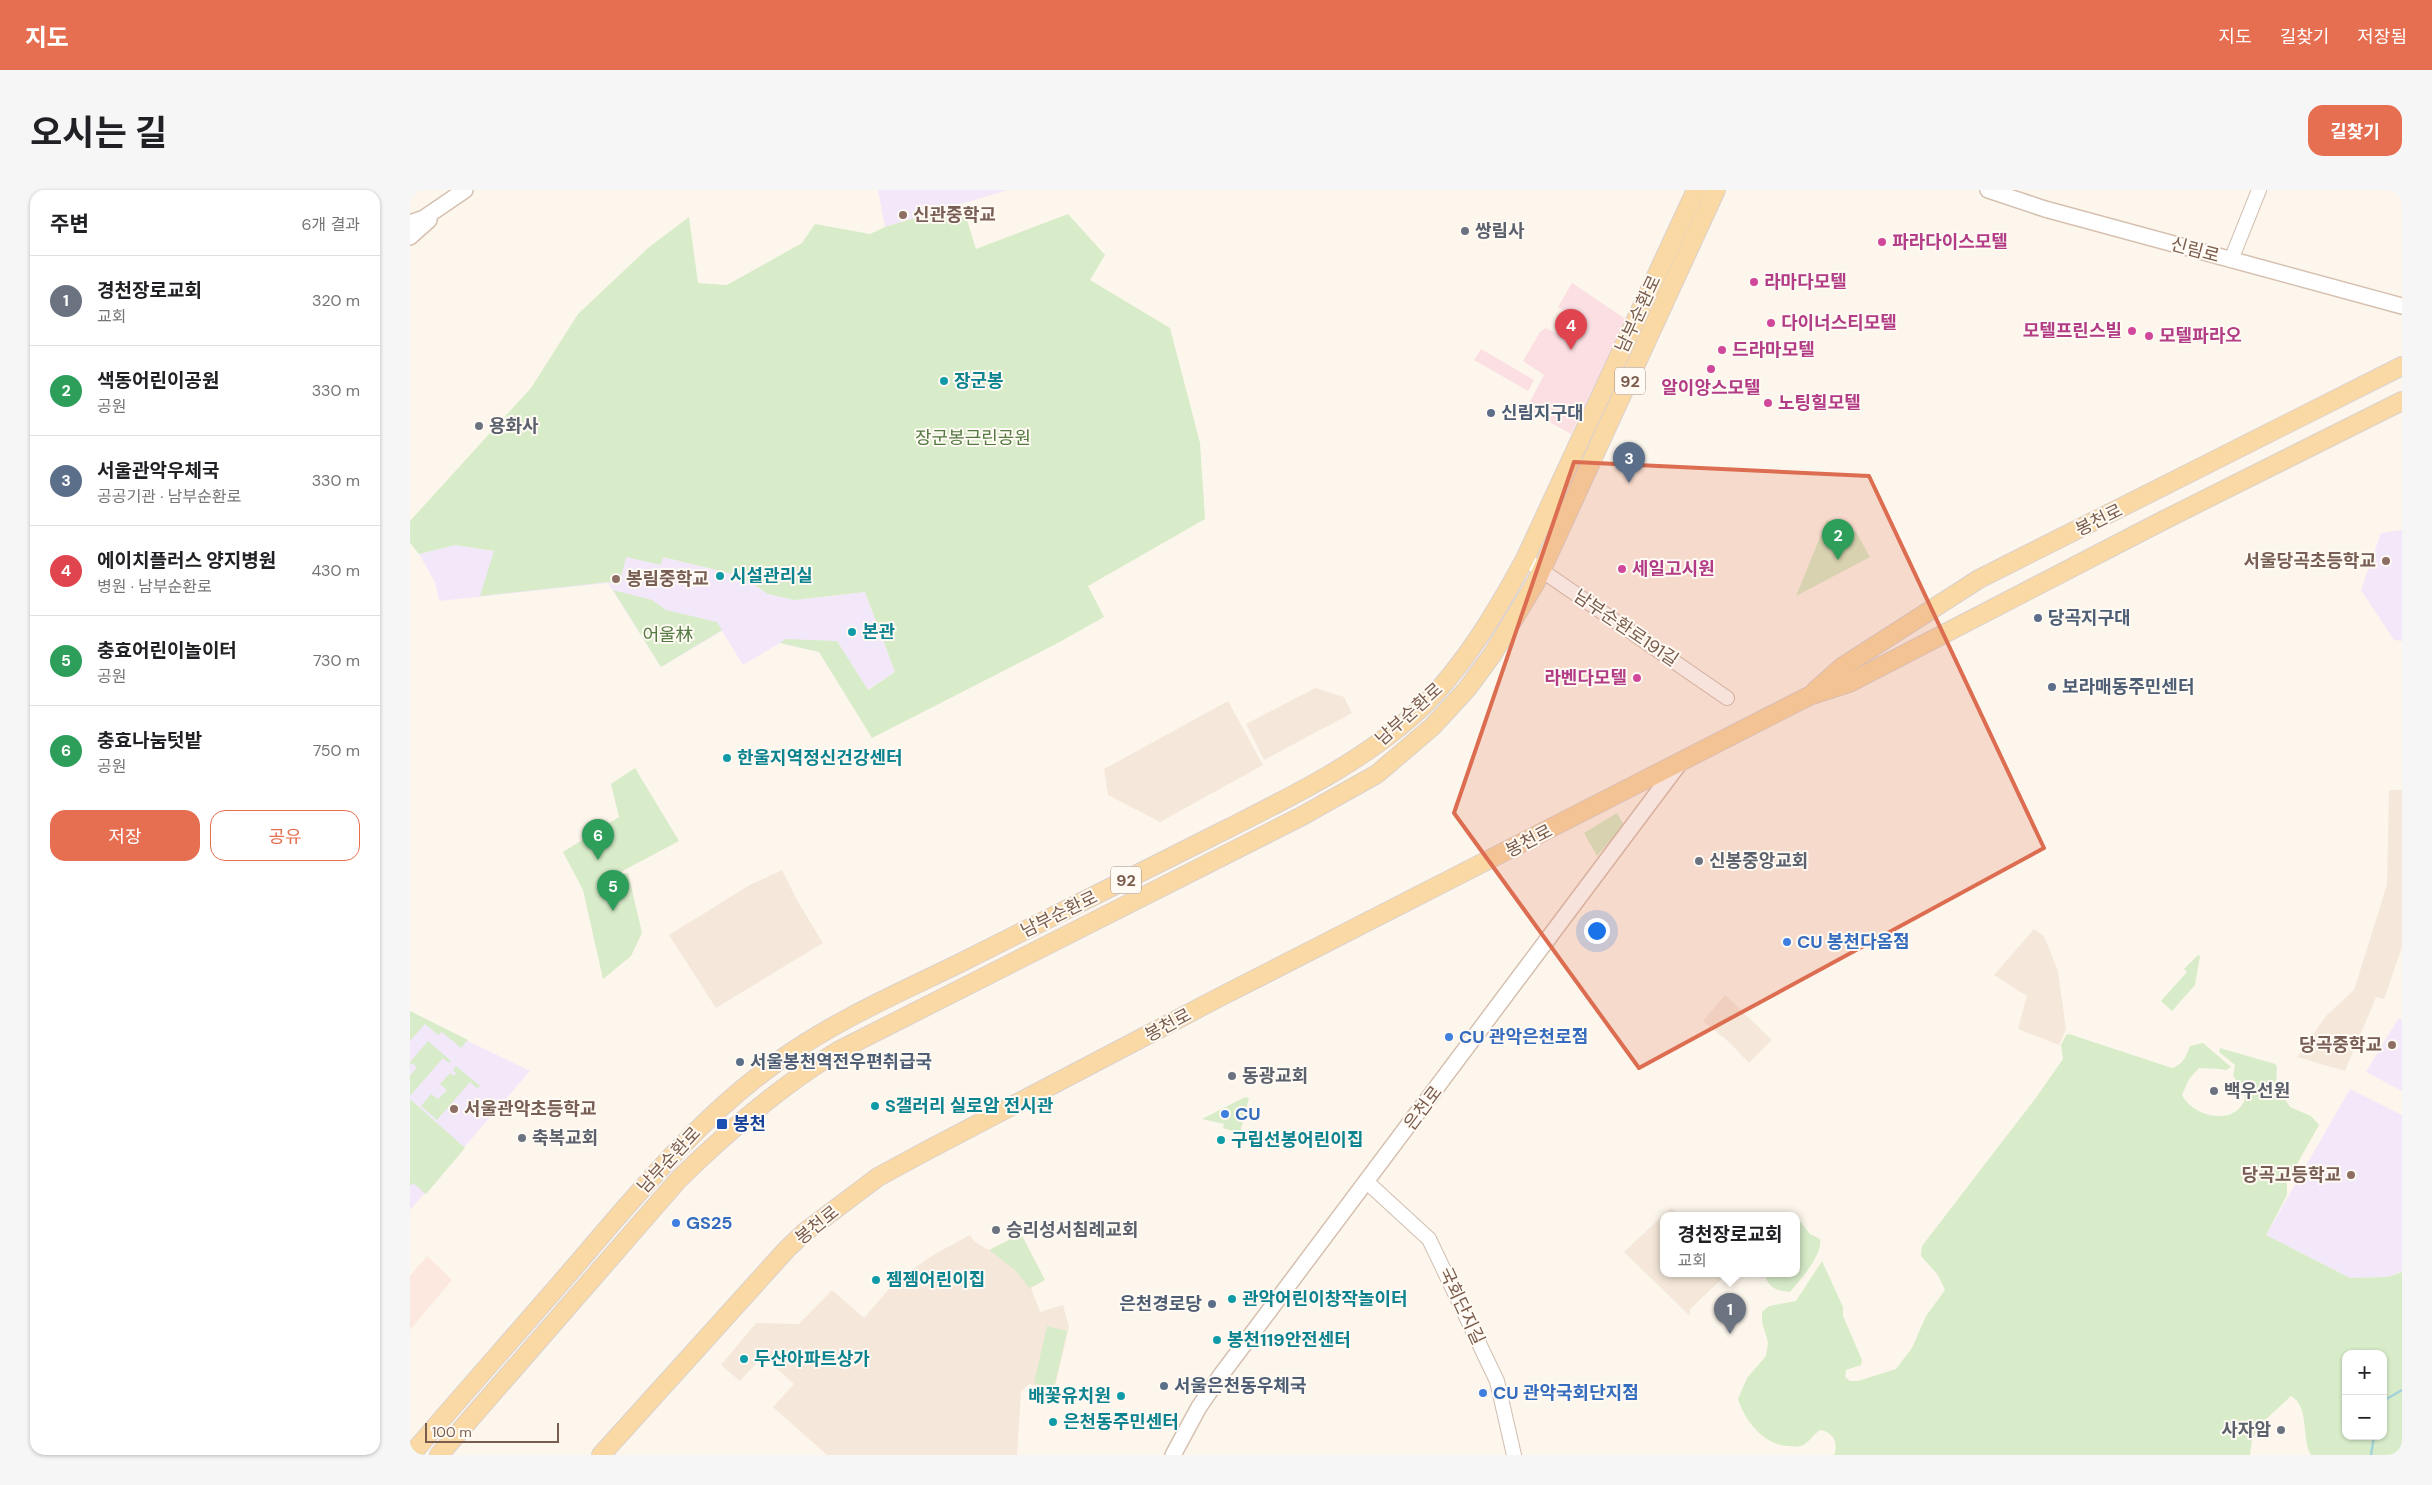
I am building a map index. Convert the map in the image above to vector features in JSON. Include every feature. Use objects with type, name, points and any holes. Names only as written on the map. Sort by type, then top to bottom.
[{"type":"main road","name":"남부순환로","points":[[411,1455],[662,1166],[708,1119],[769,1068],[802,1044],[845,1020],[1274,805],[1373,748],[1416,712],[1444,683],[1473,646],[1505,595],[1524,559],[1696,190]]},
{"type":"main road","name":"남부순환로","points":[[438,1455],[678,1179],[721,1138],[804,1071],[838,1051],[1286,825],[1377,774],[1432,727],[1466,689],[1492,655],[1542,570],[1716,190]]},
{"type":"main road","name":"신림로","points":[[1988,190],[2045,209],[2402,306]]},
{"type":"main road","points":[[410,224],[424,218],[461,193]]},
{"type":"main road","points":[[410,237],[461,193]]},
{"type":"main road","name":"봉천로","points":[[1809,696],[1842,667],[1979,579],[2293,423],[2402,366]]},
{"type":"main road","name":"봉천로","points":[[601,1455],[787,1249],[805,1232],[878,1177],[1218,998],[1809,696],[1849,683],[2222,490],[2402,400]]},
{"type":"main road","points":[[2293,423],[2282,445],[2286,449],[2293,451],[2304,450]]},
{"type":"main road","points":[[2206,466],[2221,466],[2227,469],[2227,476],[2222,490]]},
{"type":"main road","name":"은천로","points":[[1173,1455],[1199,1407],[1221,1375],[1368,1183],[1679,764]]},
{"type":"main road","points":[[1274,805],[1282,803],[1291,810],[1292,817],[1286,825]]},
{"type":"main road","points":[[1047,920],[1040,928],[1041,935],[1049,942],[1056,942]]},
{"type":"main road","points":[[563,1280],[570,1277],[576,1279],[580,1285],[577,1294]]},
{"type":"street","points":[[2231,260],[2259,190]]},
{"type":"street","name":"남부순환로191길","points":[[1524,559],[1727,698]]},
{"type":"street","name":"국회단지길","points":[[1368,1183],[1429,1239],[1497,1381],[1514,1455]]},
{"type":"highlighted area","points":[[1574,462],[1869,476],[2044,848],[1639,1068],[1454,813]]},
{"type":"shaded area","name":"신관중학교","points":[[878,190],[1008,190],[885,227]]},
{"type":"shaded area","points":[[1572,283],[1627,320],[1571,434],[1526,409],[1544,375],[1523,361],[1540,332],[1546,328],[1565,338],[1575,322],[1574,317],[1558,307]]},
{"type":"shaded area","points":[[1481,349],[1534,380],[1528,391],[1474,360]]},
{"type":"shaded area","name":"서울당곡초등학교","points":[[2402,530],[2402,641],[2394,640],[2361,590],[2381,533]]},
{"type":"shaded area","name":"봉림중학교","points":[[455,545],[494,551],[663,557],[741,576],[768,594],[794,600],[865,592],[895,672],[867,690],[837,641],[819,652],[780,643],[743,665],[722,631],[661,667],[608,583],[439,601],[435,582],[419,554]]},
{"type":"shaded area","points":[[1315,688],[1344,697],[1352,713],[1264,760],[1246,724]]},
{"type":"shaded area","points":[[1228,701],[1263,765],[1160,822],[1108,795],[1104,769]]},
{"type":"shaded area","points":[[2389,790],[2402,790],[2402,947],[2384,999],[2376,997],[2345,1071],[2297,1057],[2326,1016],[2354,990],[2387,885]]},
{"type":"shaded area","points":[[782,870],[798,902],[823,943],[716,1008],[669,935],[748,886]]},
{"type":"shaded area","points":[[2034,929],[2044,936],[2058,971],[2066,1029],[2059,1045],[2018,1029],[2027,996],[1994,975]]},
{"type":"shaded area","points":[[1725,995],[1772,1040],[1749,1063],[1729,1042],[1703,1021]]},
{"type":"shaded area","name":"서울관악초등학교","points":[[410,1013],[530,1071],[410,1210]]},
{"type":"shaded area","name":"당곡중학교","points":[[2398,1019],[2402,1019],[2402,1091],[2366,1072]]},
{"type":"shaded area","name":"당곡고등학교","points":[[2350,1089],[2402,1115],[2402,1271],[2388,1277],[2350,1278],[2266,1235]]},
{"type":"shaded area","points":[[1671,1208],[1676,1212],[1667,1212]]},
{"type":"shaded area","points":[[1660,1218],[1660,1277],[1724,1277],[1690,1309],[1690,1316],[1624,1252]]},
{"type":"shaded area","points":[[1021,1234],[1045,1280],[1031,1288],[1040,1312],[1063,1305],[1069,1327],[1054,1390],[1029,1384],[1021,1392],[1017,1455],[827,1455],[773,1407],[794,1384],[763,1356],[740,1381],[721,1365],[756,1323],[799,1324],[832,1290],[864,1318],[895,1282],[933,1255],[970,1235],[975,1242],[989,1250]]},
{"type":"shaded area","points":[[427,1256],[452,1280],[410,1330],[410,1276]]},
{"type":"green space","name":"장군봉근린공원","points":[[962,204],[976,249],[1068,214],[1105,255],[1090,280],[1170,328],[1200,443],[1205,519],[1088,586],[1104,617],[1056,644],[872,738],[819,652],[780,643],[786,639],[837,641],[868,690],[895,672],[865,592],[794,600],[768,594],[741,576],[663,557],[661,565],[626,557],[619,585],[608,582],[480,596],[494,551],[455,545],[419,554],[410,543],[410,521],[531,388],[578,314],[648,248],[689,217],[698,283],[727,285],[802,243],[815,224],[870,234],[885,227]]},
{"type":"green space","points":[[1827,520],[1856,532],[1870,557],[1796,596]]},
{"type":"green space","name":"어울林","points":[[613,590],[652,600],[666,610],[717,622],[722,630],[661,667]]},
{"type":"green space","points":[[635,768],[679,841],[613,876],[628,873],[642,933],[631,956],[603,979],[583,890],[563,852],[619,817],[611,784]]},
{"type":"green space","points":[[1617,813],[1624,825],[1597,856],[1584,833]]},
{"type":"green space","points":[[2198,955],[2200,956],[2195,985],[2172,1011],[2161,1001],[2187,972],[2184,969]]},
{"type":"green space","points":[[410,1011],[468,1040],[461,1048],[442,1032],[438,1035],[425,1024],[410,1041]]},
{"type":"green space","points":[[2069,1034],[2172,1068],[2182,1062],[2190,1046],[2203,1043],[2231,1067],[2226,1070],[2199,1068],[2189,1079],[2182,1095],[2187,1103],[2195,1109],[2214,1116],[2224,1116],[2232,1113],[2240,1108],[2245,1099],[2242,1087],[2233,1076],[2235,1065],[2219,1052],[2220,1048],[2275,1064],[2277,1067],[2276,1085],[2290,1107],[2311,1116],[2319,1125],[2287,1182],[2287,1195],[2266,1235],[2350,1278],[2388,1277],[2402,1272],[2402,1450],[2392,1455],[2311,1455],[2306,1440],[2301,1407],[2291,1396],[2264,1421],[2252,1439],[2250,1455],[1834,1455],[1836,1446],[1834,1439],[1825,1431],[1820,1430],[1801,1446],[1787,1446],[1770,1441],[1750,1423],[1738,1399],[1747,1378],[1766,1356],[1768,1342],[1762,1322],[1762,1312],[1769,1306],[1796,1301],[1822,1261],[1843,1307],[1843,1316],[1862,1360],[1861,1365],[1846,1370],[1845,1377],[1850,1381],[1858,1381],[1896,1369],[1912,1348],[1926,1316],[1945,1290],[1938,1275],[1921,1256],[1922,1246],[2035,1099],[2063,1059],[2061,1045],[2066,1035]]},
{"type":"green space","points":[[428,1041],[451,1061],[449,1063],[443,1058],[410,1096],[410,1076],[417,1067],[412,1063],[410,1065],[410,1062]]},
{"type":"green space","points":[[456,1066],[480,1086],[477,1088],[470,1082],[437,1120],[421,1106],[431,1094],[438,1099],[447,1090],[440,1084],[450,1073],[454,1076],[456,1073],[453,1070]]},
{"type":"green space","points":[[1245,1097],[1249,1098],[1240,1133],[1223,1128],[1224,1124],[1202,1119]]},
{"type":"green space","points":[[410,1099],[465,1148],[426,1194],[413,1183],[410,1186]]},
{"type":"green space","points":[[1800,1221],[1810,1234],[1820,1239],[1818,1252],[1814,1260],[1790,1292],[1776,1289],[1770,1285],[1766,1278],[1800,1277]]},
{"type":"green space","points":[[1021,1234],[1045,1280],[1029,1288],[1015,1270],[989,1250]]},
{"type":"green space","points":[[1047,1326],[1067,1331],[1054,1388],[1034,1383]]},
{"type":"waterway","points":[[2387,1399],[2402,1390]]},
{"type":"waterway","points":[[2371,1455],[2373,1440]]},
{"type":"place","name":"신관중학교","points":[[903,215]]},
{"type":"place","name":"쌍림사","points":[[1465,231]]},
{"type":"place","name":"파라다이스모텔","points":[[1882,242]]},
{"type":"place","name":"라마다모텔","points":[[1754,282]]},
{"type":"place","name":"다이너스티모텔","points":[[1771,323]]},
{"type":"place","name":"모텔프린스빌","points":[[2132,331]]},
{"type":"place","name":"모텔파라오","points":[[2149,336]]},
{"type":"place","name":"에이치플러스 양지병원","points":[[1571,350]]},
{"type":"place","name":"드라마모텔","points":[[1722,350]]},
{"type":"place","name":"알이앙스모텔","points":[[1711,369]]},
{"type":"place","name":"장군봉","points":[[944,381]]},
{"type":"place","name":"노팅힐모텔","points":[[1768,403]]},
{"type":"place","name":"신림지구대","points":[[1491,413]]},
{"type":"place","name":"용화사","points":[[479,426]]},
{"type":"place","name":"서울관악우체국","points":[[1629,483]]},
{"type":"place","name":"색동어린이공원","points":[[1838,560]]},
{"type":"place","name":"서울당곡초등학교","points":[[2386,561]]},
{"type":"place","name":"세일고시원","points":[[1622,569]]},
{"type":"place","name":"시설관리실","points":[[720,576]]},
{"type":"place","name":"봉림중학교","points":[[616,579]]},
{"type":"place","name":"당곡지구대","points":[[2038,618]]},
{"type":"place","name":"본관","points":[[852,632]]},
{"type":"place","name":"라벤다모텔","points":[[1637,678]]},
{"type":"place","name":"보라매동주민센터","points":[[2052,687]]},
{"type":"place","name":"한울지역정신건강센터","points":[[727,758]]},
{"type":"place","name":"충효나눔텃밭","points":[[598,860]]},
{"type":"place","name":"신봉중앙교회","points":[[1699,861]]},
{"type":"place","name":"충효어린이놀이터","points":[[613,911]]},
{"type":"place","name":"CU 봉천다옴점","points":[[1787,942]]},
{"type":"place","name":"CU 관악은천로점","points":[[1449,1037]]},
{"type":"place","name":"당곡중학교","points":[[2392,1045]]},
{"type":"place","name":"서울봉천역전우편취급국","points":[[740,1062]]},
{"type":"place","name":"동광교회","points":[[1232,1076]]},
{"type":"place","name":"백우선원","points":[[2214,1091]]},
{"type":"place","name":"S갤러리 실로암 전시관","points":[[875,1106]]},
{"type":"place","name":"서울관악초등학교","points":[[454,1109]]},
{"type":"place","name":"CU","points":[[1225,1114]]},
{"type":"place","name":"봉천","points":[[722,1124]]},
{"type":"place","name":"축복교회","points":[[522,1138]]},
{"type":"place","name":"구립선봉어린이집","points":[[1221,1140]]},
{"type":"place","name":"당곡고등학교","points":[[2351,1175]]},
{"type":"place","name":"GS25","points":[[676,1223]]},
{"type":"place","name":"승리성서침례교회","points":[[996,1230]]},
{"type":"place","name":"젬젬어린이집","points":[[876,1280]]},
{"type":"place","name":"관악어린이창작놀이터","points":[[1232,1299]]},
{"type":"place","name":"은천경로당","points":[[1212,1304]]},
{"type":"place","name":"경천장로교회","points":[[1730,1334]]},
{"type":"place","name":"봉천119안전센터","points":[[1217,1340]]},
{"type":"place","name":"두산아파트상가","points":[[744,1359]]},
{"type":"place","name":"서울은천동우체국","points":[[1164,1386]]},
{"type":"place","name":"CU 관악국회단지점","points":[[1483,1393]]},
{"type":"place","name":"배꽃유치원","points":[[1121,1396]]},
{"type":"place","name":"은천동주민센터","points":[[1053,1422]]},
{"type":"place","name":"사자암","points":[[2281,1430]]}]
